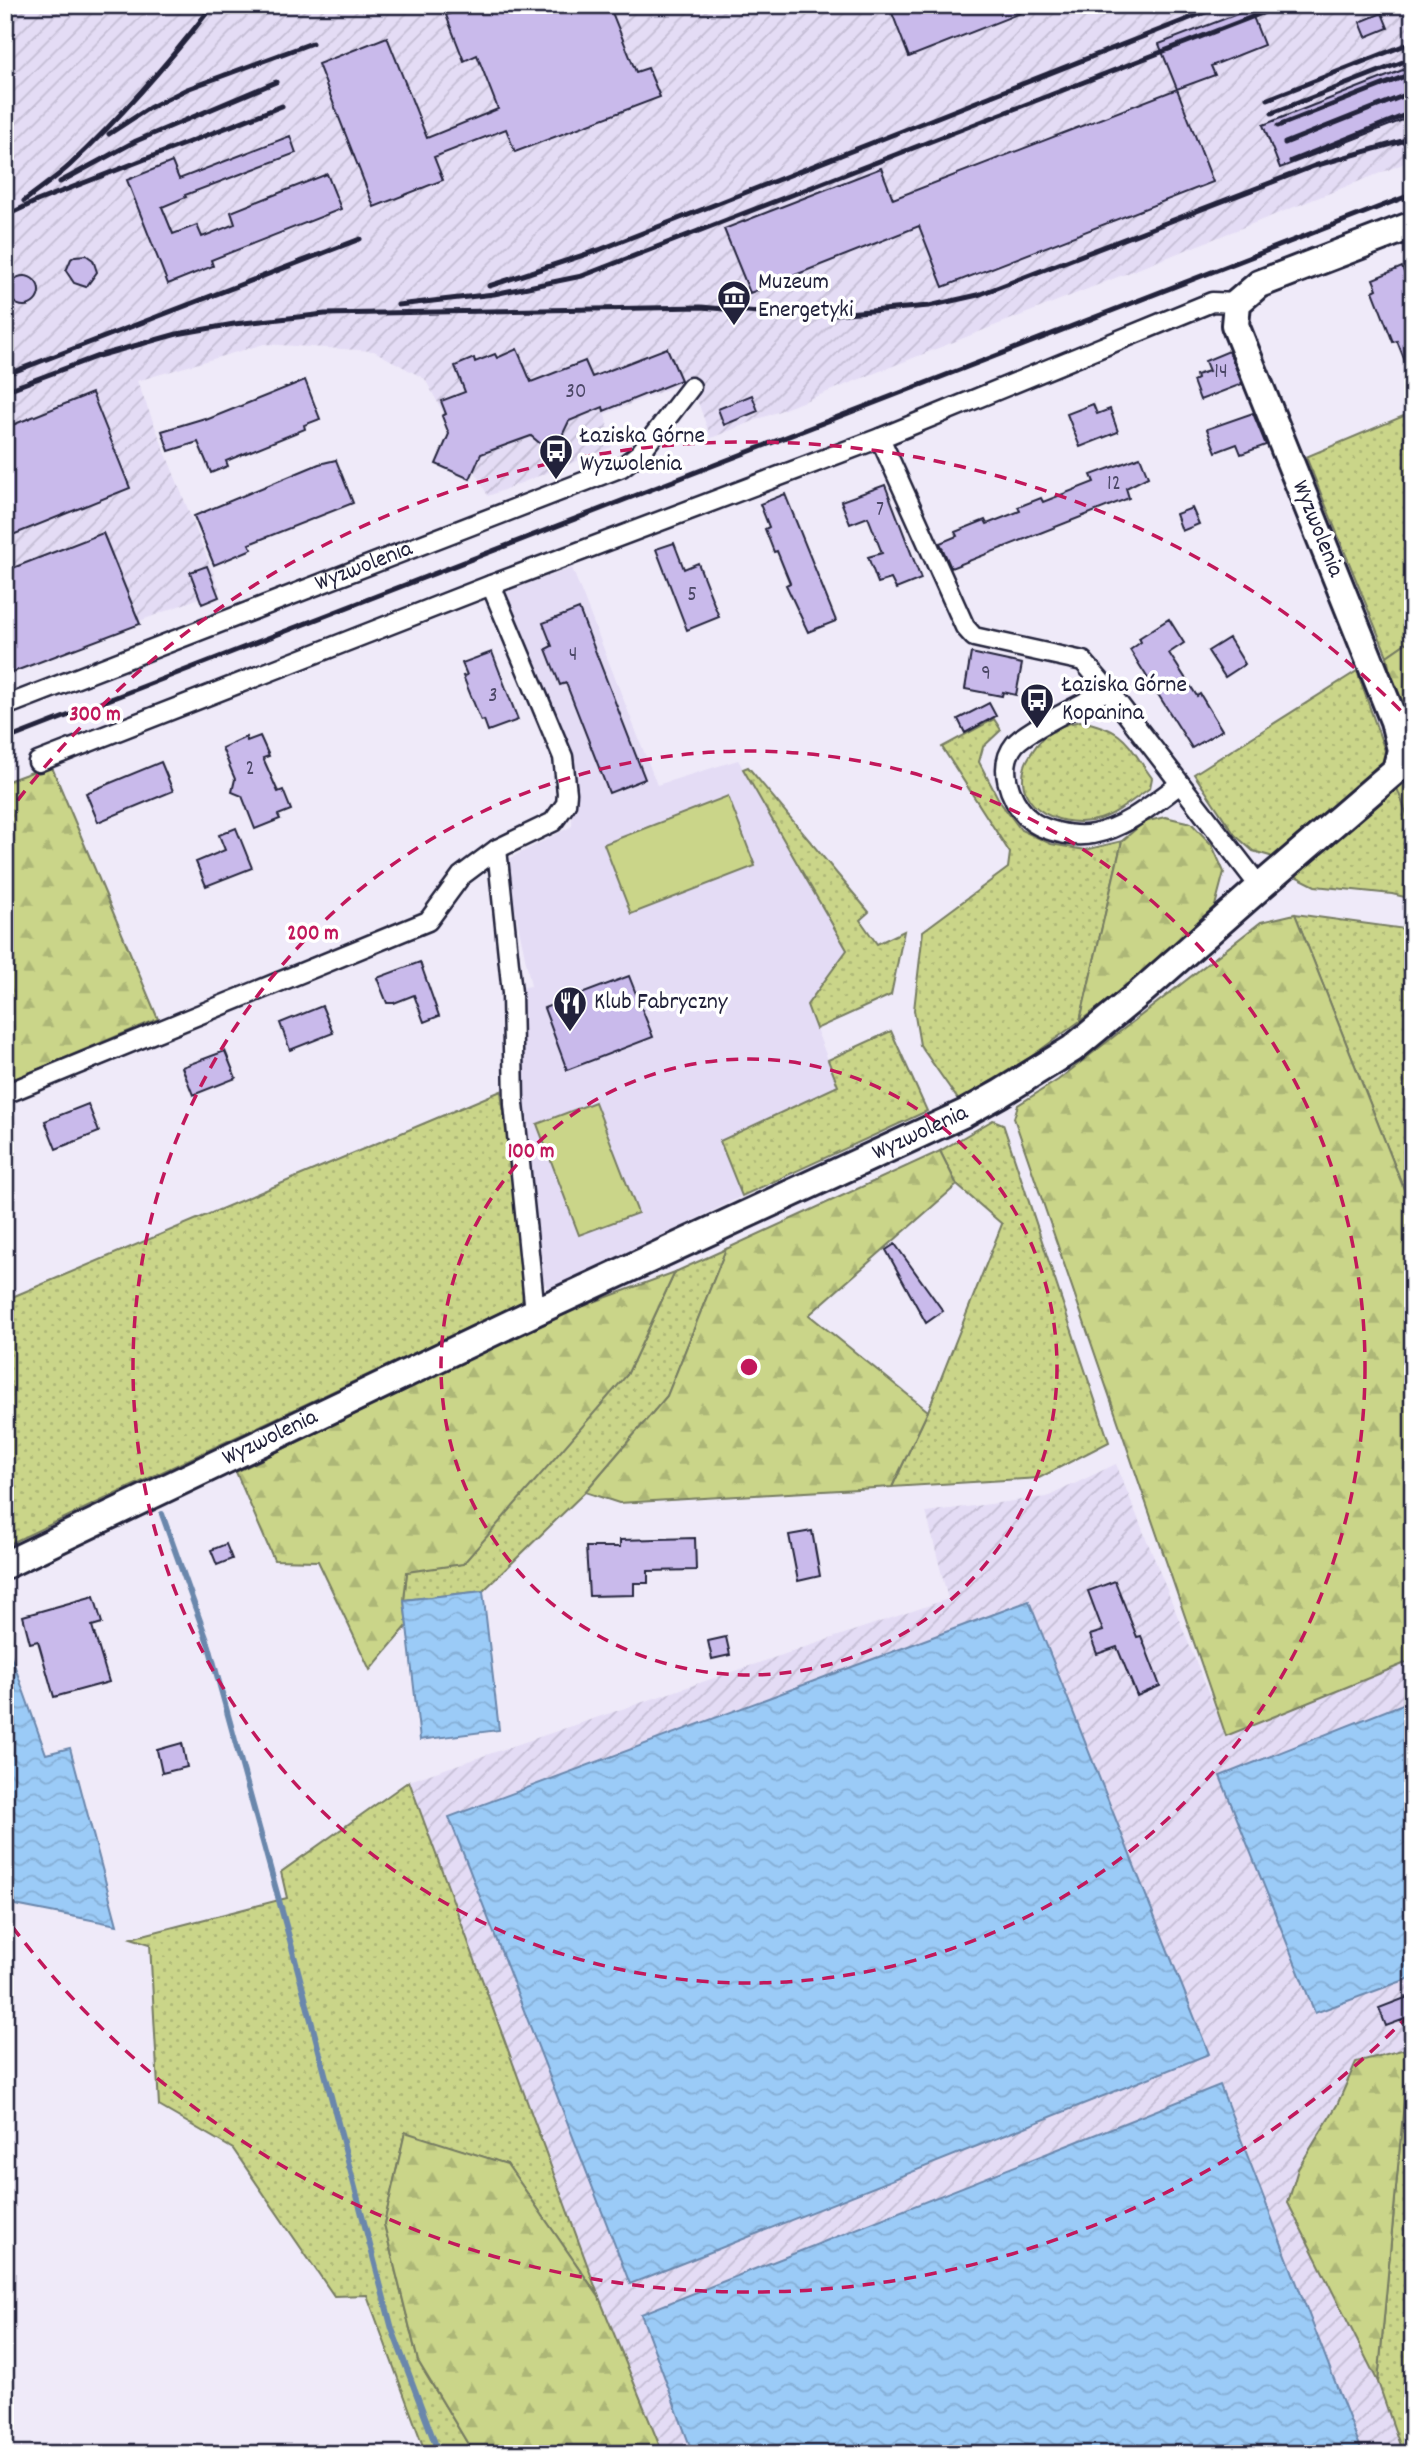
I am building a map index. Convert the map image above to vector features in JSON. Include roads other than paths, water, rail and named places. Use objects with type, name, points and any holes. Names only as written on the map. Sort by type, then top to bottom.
[{"type":"street","points":[[38,762],[491,585],[880,438],[1212,302],[1237,303],[1259,284],[1413,225]]},
{"type":"street","name":"Wyzwolenia","points":[[5,1565],[535,1312],[1001,1094],[1072,1049],[1396,771],[1401,750],[1394,721],[1235,325],[1237,303]]},
{"type":"street","name":"Wyzwolenia","points":[[5,706],[622,467],[640,453],[691,387]]},
{"type":"street","points":[[880,438],[965,628],[974,637],[1083,661],[1260,887]]},
{"type":"street","points":[[5,1094],[428,921],[461,876],[497,849],[553,822],[566,804],[563,757],[491,585]]},
{"type":"street","points":[[1108,690],[1016,744],[1004,764],[1009,789],[1028,818],[1058,834],[1091,835],[1121,826],[1180,783]]},
{"type":"street","points":[[497,849],[512,993],[514,1104],[535,1312]]},
{"type":"water","points":[[483,1591],[499,1730],[420,1740],[404,1600]]},
{"type":"water","points":[[1029,1601],[1209,2054],[630,2284],[449,1817]]},
{"type":"water","points":[[5,1639],[46,1754],[70,1748],[117,1925],[15,1905],[5,1887]]},
{"type":"water","points":[[1413,1700],[1413,1977],[1315,2013],[1220,1776]]},
{"type":"water","points":[[1220,2085],[1363,2454],[693,2454],[641,2314]]},
{"type":"waterway","points":[[162,1514],[209,1646],[392,2329],[439,2454]]},
{"type":"railway","points":[[24,201],[65,170],[108,127],[162,68],[213,5]]},
{"type":"railway","points":[[398,305],[494,294],[582,276],[1283,5]]},
{"type":"railway","points":[[489,286],[599,250],[1208,11]]},
{"type":"railway","points":[[1268,99],[1413,42]]},
{"type":"railway","points":[[109,134],[149,108],[187,89],[312,43]]},
{"type":"railway","points":[[1272,113],[1413,58]]},
{"type":"railway","points":[[1278,126],[1413,73]]},
{"type":"railway","points":[[60,182],[136,141],[276,82]]},
{"type":"railway","points":[[1285,143],[1413,92]]},
{"type":"railway","points":[[5,216],[37,201],[282,106]]},
{"type":"railway","points":[[1291,161],[1413,112]]},
{"type":"railway","points":[[5,391],[98,356],[177,334],[234,324],[325,314],[701,307],[770,313],[835,314],[929,306],[978,295],[1314,166],[1413,138]]},
{"type":"railway","points":[[5,740],[1413,194]]},
{"type":"railway","points":[[5,375],[360,239]]},
{"type":"place","name":"Muzeum Energetyki","points":[[734,327]]},
{"type":"place","name":"Łaziska Górne Wyzwolenia","points":[[556,481]]},
{"type":"place","name":"Łaziska Górne Kopanina","points":[[1037,730]]},
{"type":"place","name":"Klub Fabryczny","points":[[570,1033]]}]
